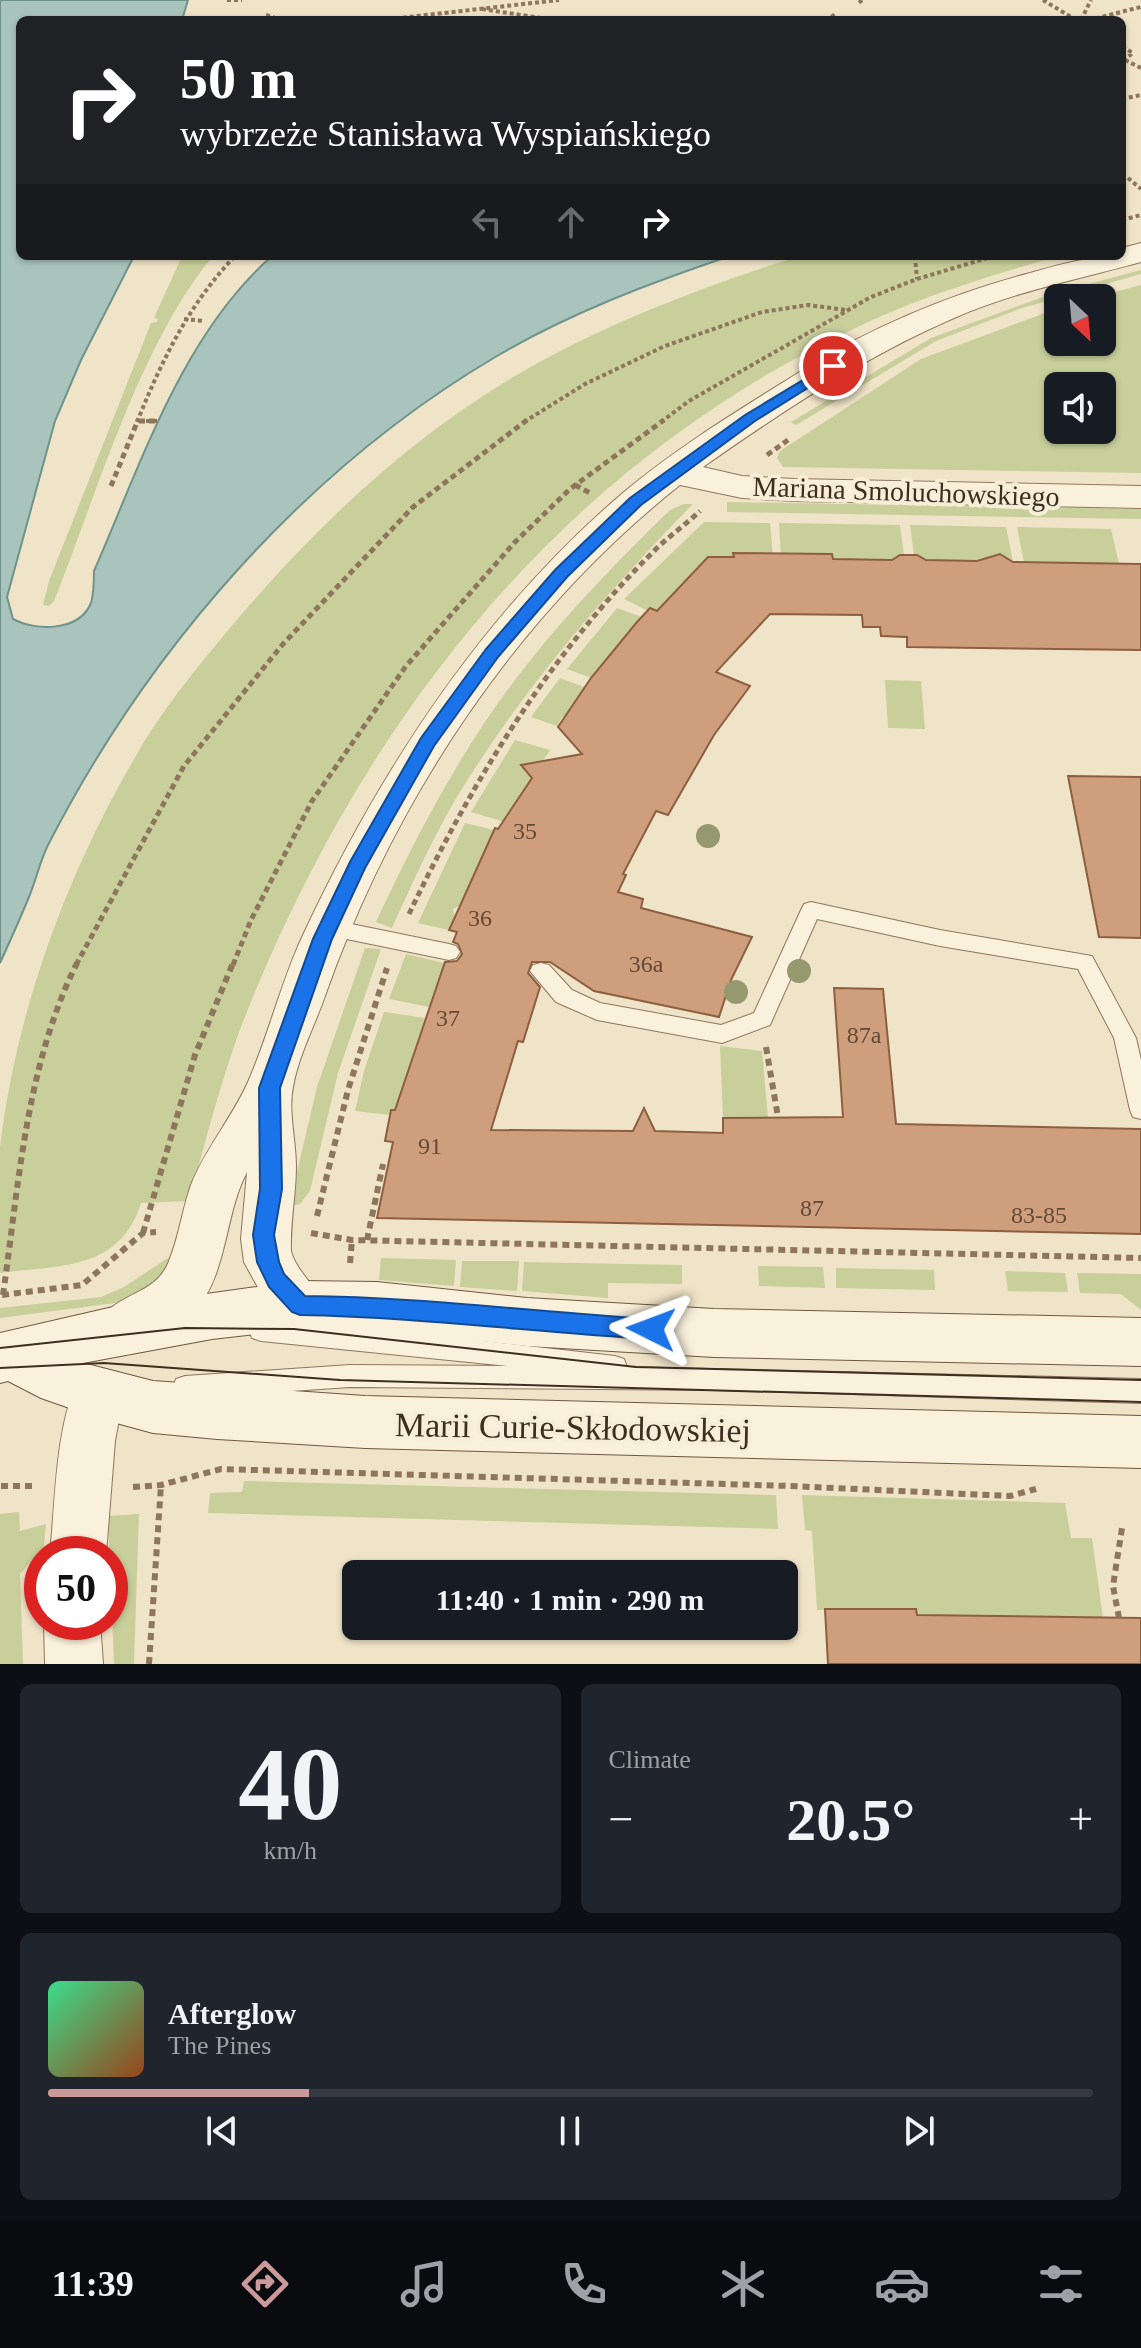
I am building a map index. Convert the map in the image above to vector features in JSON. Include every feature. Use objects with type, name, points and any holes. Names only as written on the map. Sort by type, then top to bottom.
[{"type":"main road","name":"Marii Curie-Skłodowskiej","points":[[7,1358],[113,1331],[300,1305],[377,1306],[527,1322],[714,1333],[1141,1342]]},
{"type":"main road","name":"Marii Curie-Skłodowskiej","points":[[7,1358],[98,1393],[153,1407],[327,1421],[1141,1442]]},
{"type":"street","points":[[113,1331],[146,1316],[175,1297],[191,1272],[215,1186],[269,1088],[327,927],[403,782],[492,653],[561,574],[636,501],[673,472],[778,400],[897,331],[945,310],[1014,287],[1112,260]]},
{"type":"street","name":"Mariana Smoluchowskiego","points":[[673,472],[742,487],[794,490],[1141,497]]},
{"type":"street","points":[[269,1088],[271,1189],[264,1235],[268,1262],[277,1281],[300,1305]]},
{"type":"street","points":[[80,1536],[88,1441],[98,1393]]},
{"type":"street","points":[[73,1640],[74,1664]]},
{"type":"lane","points":[[541,971],[564,996],[597,1011],[722,1034],[762,1019],[811,910],[940,938],[1085,962],[1125,1038],[1141,1110]]},
{"type":"lane","points":[[327,927],[449,952]]},
{"type":"lane","points":[[113,1331],[290,1331],[718,1379]]},
{"type":"lane","points":[[98,1393],[350,1376],[718,1379],[1141,1391]]},
{"type":"path","points":[[227,0],[242,0]]},
{"type":"path","points":[[418,16],[559,0]]},
{"type":"path","points":[[1043,0],[1071,16]]},
{"type":"path","points":[[1105,16],[1141,7]]},
{"type":"path","points":[[481,9],[527,16]]},
{"type":"path","points":[[832,16],[836,14]]},
{"type":"path","points":[[1128,178],[1141,189]]},
{"type":"path","points":[[111,486],[184,319],[199,295],[231,260]]},
{"type":"path","points":[[915,260],[917,279]]},
{"type":"path","points":[[171,1232],[143,1233],[82,1285],[2,1295],[32,1091],[59,999],[108,902],[184,766],[283,644],[413,507],[517,426],[585,384],[665,346],[762,312],[808,305],[846,310],[917,279],[981,260]]},
{"type":"path","points":[[184,319],[204,321]]},
{"type":"path","points":[[711,388],[720,393]]},
{"type":"path","points":[[139,421],[158,421]]},
{"type":"path","points":[[764,458],[796,433]]},
{"type":"path","points":[[404,926],[428,872],[457,820],[509,729],[543,679],[655,550],[696,515]]},
{"type":"path","points":[[314,1234],[334,1135],[364,1031],[388,965]]},
{"type":"path","points":[[768,1059],[778,1117]]},
{"type":"path","points":[[367,1240],[383,1164]]},
{"type":"path","points":[[305,1233],[367,1240],[1141,1258]]},
{"type":"path","points":[[130,1487],[161,1485],[221,1469],[790,1486],[1010,1496],[1046,1487]]},
{"type":"path","points":[[149,1664],[161,1485]]},
{"type":"path","points":[[0,1486],[47,1486]]},
{"type":"path","points":[[1119,1618],[1113,1586],[1122,1528]]},
{"type":"green space","points":[[180,260],[210,260],[187,291],[142,375],[54,601],[49,606],[43,605],[49,581],[151,323],[157,322],[158,319],[154,318]]},
{"type":"green space","points":[[787,260],[1046,260],[961,286],[889,313],[758,380],[659,447],[569,524],[487,609],[414,702],[349,802],[293,908],[244,1019],[189,1201],[141,1203],[131,1225],[118,1242],[103,1253],[85,1260],[0,1273],[0,1147],[18,1046],[32,996],[66,898],[87,850],[109,804],[167,708],[229,629],[294,556],[364,488],[440,426],[522,372],[588,337],[727,280]]},
{"type":"green space","points":[[1141,270],[1141,274],[1106,284],[1088,284]]},
{"type":"green space","points":[[1141,285],[1141,473],[783,467],[777,458],[780,451],[921,359],[1044,313],[1044,356],[1116,356],[1116,292]]},
{"type":"green space","points":[[1044,297],[1044,302],[936,341],[796,425],[791,422],[931,338]]},
{"type":"green space","points":[[727,502],[1141,509],[1141,519],[727,512]]},
{"type":"green space","points":[[693,504],[566,644],[482,757],[439,829],[392,928],[376,922],[440,795],[505,693],[596,585],[670,510]]},
{"type":"green space","points":[[704,522],[770,523],[773,558],[758,553],[734,552],[734,557],[708,557],[657,611],[650,608],[648,611],[624,599]]},
{"type":"green space","points":[[779,523],[900,525],[904,555],[897,557],[897,560],[833,559],[831,554],[781,558]]},
{"type":"green space","points":[[910,525],[1006,527],[1013,562],[997,555],[987,561],[922,560],[914,555]]},
{"type":"green space","points":[[1017,527],[1111,529],[1119,564],[1024,562]]},
{"type":"green space","points":[[617,608],[642,617],[636,623],[641,627],[591,678],[567,669]]},
{"type":"green space","points":[[560,678],[584,687],[570,716],[562,717],[557,726],[531,717]]},
{"type":"green space","points":[[885,680],[921,681],[925,729],[888,728]]},
{"type":"green space","points":[[515,740],[550,750],[542,762],[527,771],[533,777],[508,823],[471,812]]},
{"type":"green space","points":[[465,823],[494,830],[472,894],[465,893],[459,906],[453,909],[455,917],[449,930],[418,923]]},
{"type":"green space","points":[[365,948],[381,949],[338,1073],[310,1191],[300,1204],[289,1206],[317,1087]]},
{"type":"green space","points":[[406,954],[444,963],[429,1007],[389,999]]},
{"type":"green space","points":[[384,1012],[425,1018],[408,1070],[400,1110],[390,1115],[355,1111],[364,1071]]},
{"type":"green space","points":[[720,1046],[762,1051],[768,1117],[723,1118]]},
{"type":"green space","points":[[177,1252],[159,1282],[123,1302],[0,1318],[0,1308],[101,1297],[124,1287]]},
{"type":"green space","points":[[381,1258],[456,1260],[454,1286],[379,1280]]},
{"type":"green space","points":[[462,1261],[519,1261],[517,1291],[460,1287]]},
{"type":"green space","points":[[524,1262],[682,1265],[682,1284],[608,1283],[608,1298],[522,1291]]},
{"type":"green space","points":[[758,1266],[823,1267],[825,1288],[759,1286]]},
{"type":"green space","points":[[836,1268],[934,1270],[935,1290],[836,1288]]},
{"type":"green space","points":[[1005,1271],[1065,1273],[1068,1292],[1008,1291]]},
{"type":"green space","points":[[1077,1273],[1141,1274],[1141,1310],[1121,1294],[1080,1293]]},
{"type":"green space","points":[[244,1481],[776,1495],[778,1529],[208,1513],[210,1493],[242,1492]]},
{"type":"green space","points":[[802,1495],[1065,1503],[1071,1538],[1092,1538],[1103,1618],[917,1615],[915,1609],[817,1610],[812,1531],[805,1530]]},
{"type":"green space","points":[[19,1512],[20,1531],[46,1524],[45,1536],[24,1536],[24,1569],[20,1574],[23,1664],[0,1664],[0,1514]]},
{"type":"green space","points":[[139,1514],[134,1664],[114,1664],[113,1640],[128,1640],[128,1536],[109,1536],[108,1516]]},
{"type":"water","points":[[0,0],[188,0],[183,16],[16,16],[16,260],[132,260],[81,360],[55,421],[7,597],[13,619],[22,623],[56,626],[67,624],[85,613],[92,599],[94,571],[167,403],[213,324],[240,288],[268,260],[719,260],[611,300],[497,356],[427,401],[360,452],[297,508],[238,569],[134,701],[88,772],[48,845],[0,963]]},
{"type":"building","points":[[733,553],[832,554],[833,559],[892,560],[900,555],[917,555],[926,560],[977,561],[1000,554],[1013,562],[1141,564],[1141,650],[907,647],[907,637],[881,636],[880,627],[863,627],[862,615],[770,614],[716,672],[750,686],[714,735],[668,815],[656,811],[623,874],[626,875],[618,892],[643,899],[641,908],[752,937],[731,980],[719,1017],[594,991],[550,962],[532,962],[528,973],[540,987],[523,1042],[518,1041],[491,1130],[633,1131],[644,1108],[655,1131],[723,1133],[723,1118],[843,1117],[834,988],[883,989],[896,1124],[1141,1129],[1141,1234],[377,1218],[393,1142],[385,1141],[391,1110],[395,1110],[445,962],[457,961],[462,954],[458,944],[453,942],[457,932],[449,930],[495,828],[498,829],[532,778],[521,765],[582,754],[558,727],[591,678],[650,608],[657,611],[708,557],[734,557]]},
{"type":"building","points":[[1068,776],[1141,777],[1141,938],[1099,937]]},
{"type":"building","points":[[825,1609],[916,1609],[917,1615],[1141,1618],[1141,1664],[828,1664]]},
{"type":"tram line","points":[[0,1348],[185,1328],[294,1329],[636,1367],[1141,1380]]},
{"type":"tram line","points":[[0,1368],[104,1363],[340,1380],[1141,1402]]},
{"type":"route","points":[[651,1329],[527,1322],[377,1306],[300,1305],[277,1281],[268,1262],[264,1235],[271,1189],[269,1088],[306,981],[356,867],[428,742],[492,653],[561,574],[636,501],[750,418],[833,366]]}]
